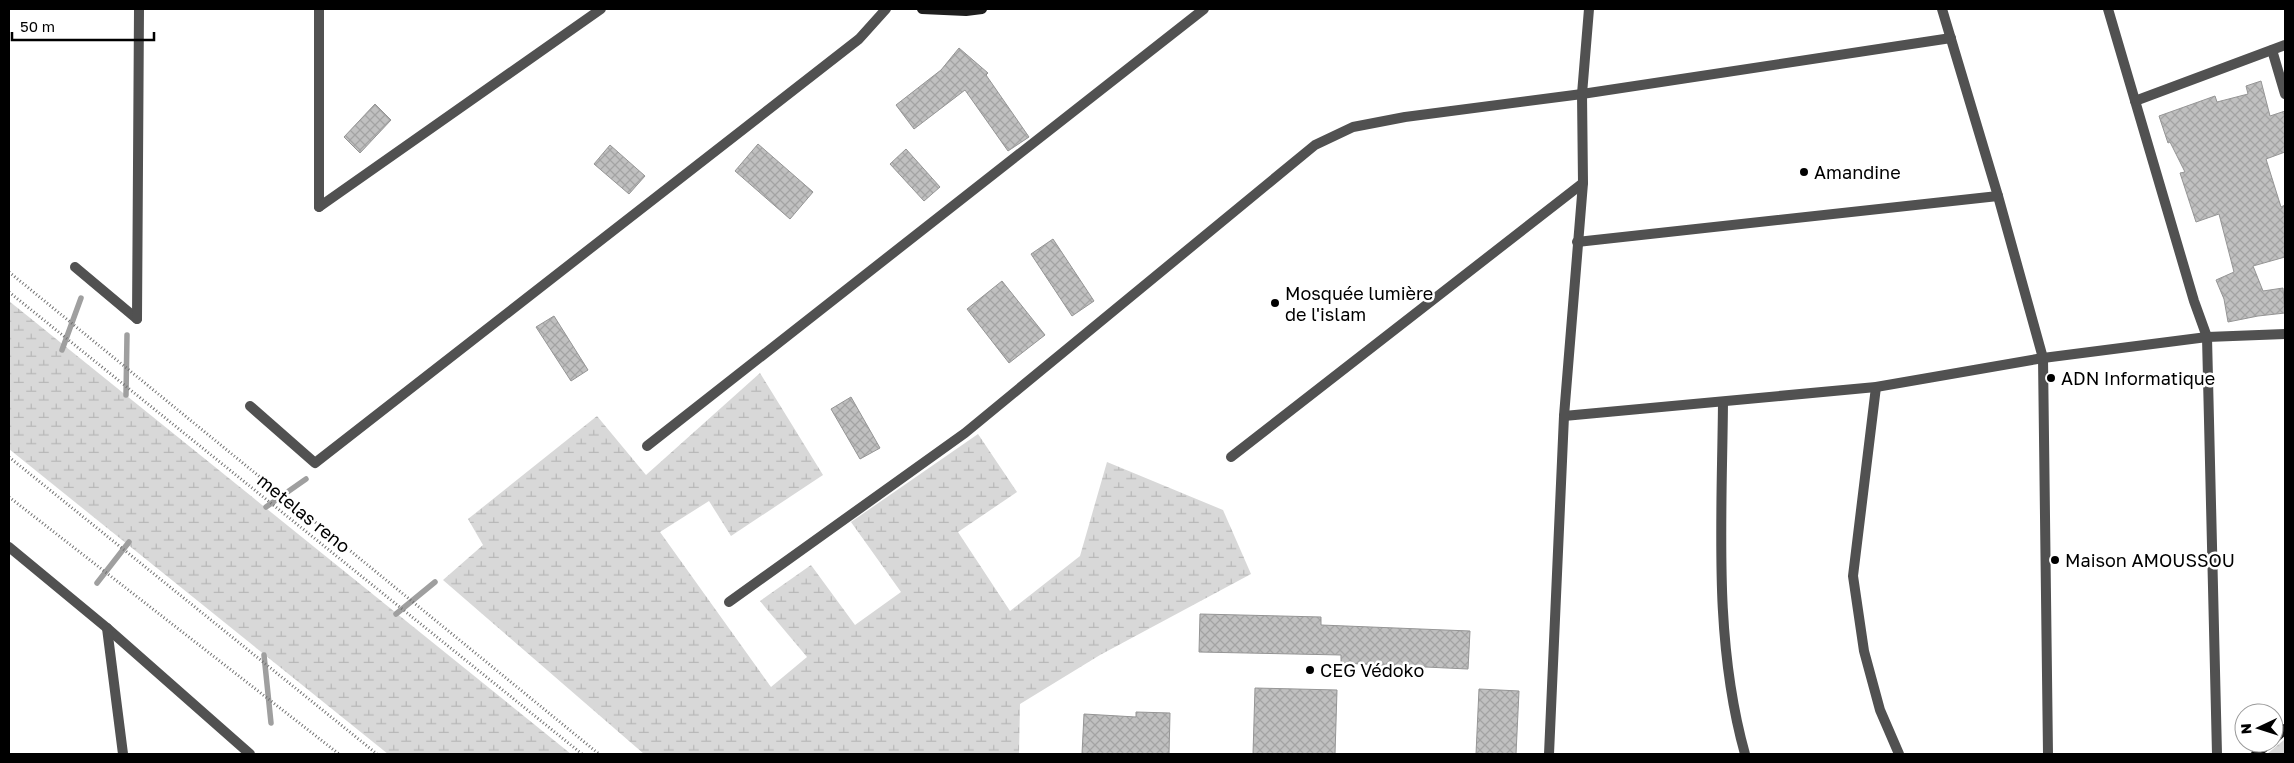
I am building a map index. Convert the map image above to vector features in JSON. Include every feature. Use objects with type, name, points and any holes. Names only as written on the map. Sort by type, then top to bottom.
[{"type":"street","points":[[75,267],[137,319],[140,9]]},
{"type":"street","points":[[319,9],[319,207],[601,9]]},
{"type":"street","points":[[250,406],[316,462],[859,39],[886,9]]},
{"type":"street","points":[[922,9],[982,9]]},
{"type":"street","points":[[647,446],[1204,9]]},
{"type":"street","points":[[1942,9],[1998,196],[2043,358],[2048,754]]},
{"type":"street","points":[[2108,9],[2194,301],[2208,337],[2217,754]]},
{"type":"street","points":[[1549,754],[1564,416],[1583,183],[1582,94],[1588,10]]},
{"type":"street","points":[[729,602],[964,433],[1315,145],[1353,127],[1406,117],[1582,94],[1951,38]]},
{"type":"street","points":[[2135,101],[2285,45]]},
{"type":"street","points":[[2272,50],[2285,94]]},
{"type":"street","points":[[1231,457],[1583,183]]},
{"type":"street","points":[[1577,242],[1998,196]]},
{"type":"street","points":[[1564,416],[1876,388],[2043,358],[2208,337],[2285,334]]},
{"type":"street","points":[[1876,388],[1853,576],[1864,652],[1880,710],[1899,754]]},
{"type":"street","points":[[1723,402],[1722,591],[1726,651],[1745,754]]},
{"type":"street","points":[[9,547],[106,628],[250,754]]},
{"type":"street","points":[[106,628],[123,754]]},
{"type":"path","points":[[9,272],[599,754]]},
{"type":"path","name":"metelas reno","points":[[9,292],[582,754]]},
{"type":"path","points":[[9,457],[377,754]]},
{"type":"path","points":[[9,497],[339,754]]},
{"type":"green space","points":[[9,301],[571,754],[388,754],[9,449]]},
{"type":"green space","points":[[760,373],[823,475],[731,536],[709,501],[660,532],[771,687],[807,657],[760,601],[811,565],[855,625],[901,592],[851,522],[978,434],[1017,492],[958,532],[1010,611],[1080,556],[1107,462],[1223,510],[1251,574],[1100,655],[1020,704],[1019,754],[644,754],[443,580],[483,545],[468,519],[597,416],[646,475]]},
{"type":"green space","points":[[2284,740],[2285,754],[2267,754],[2284,753]]},
{"type":"building","points":[[959,48],[988,73],[986,75],[1029,137],[1008,151],[965,90],[914,129],[896,105],[941,70]]},
{"type":"building","points":[[2261,81],[2270,116],[2285,111],[2285,152],[2266,159],[2281,207],[2285,205],[2285,257],[2253,266],[2263,291],[2283,288],[2285,313],[2228,322],[2224,299],[2216,280],[2234,272],[2219,214],[2196,222],[2180,173],[2185,172],[2170,142],[2168,143],[2159,116],[2215,96],[2217,102],[2248,94],[2246,86]]},
{"type":"building","points":[[375,104],[391,120],[360,153],[344,137]]},
{"type":"building","points":[[758,144],[813,192],[790,219],[735,171]]},
{"type":"building","points":[[610,145],[645,176],[629,194],[594,164]]},
{"type":"building","points":[[906,149],[940,187],[924,201],[890,164]]},
{"type":"building","points":[[1053,239],[1094,301],[1072,316],[1031,254]]},
{"type":"building","points":[[1002,281],[1045,335],[1009,363],[967,309]]},
{"type":"building","points":[[554,316],[588,370],[571,381],[536,327]]},
{"type":"building","points":[[851,397],[880,448],[860,459],[831,409]]},
{"type":"building","points":[[1200,614],[1321,617],[1321,625],[1470,631],[1468,669],[1341,663],[1341,655],[1199,652]]},
{"type":"building","points":[[1255,688],[1337,690],[1335,754],[1253,754]]},
{"type":"building","points":[[1479,689],[1519,691],[1516,754],[1476,754]]},
{"type":"building","points":[[1136,712],[1170,713],[1169,754],[1082,754],[1084,714],[1136,717]]},
{"type":"waterway","points":[[62,350],[81,298]]},
{"type":"waterway","points":[[126,395],[127,335]]},
{"type":"waterway","points":[[266,507],[306,479]]},
{"type":"waterway","points":[[97,583],[129,542]]},
{"type":"waterway","points":[[396,614],[435,582]]},
{"type":"waterway","points":[[264,655],[271,723]]},
{"type":"place","name":"Amandine","points":[[1804,172]]},
{"type":"place","name":"Mosquée lumière de l'islam","points":[[1275,303]]},
{"type":"place","name":"ADN Informatique","points":[[2051,378]]},
{"type":"place","name":"Maison AMOUSSOU","points":[[2055,560]]},
{"type":"place","name":"CEG Védoko","points":[[1310,670]]}]
